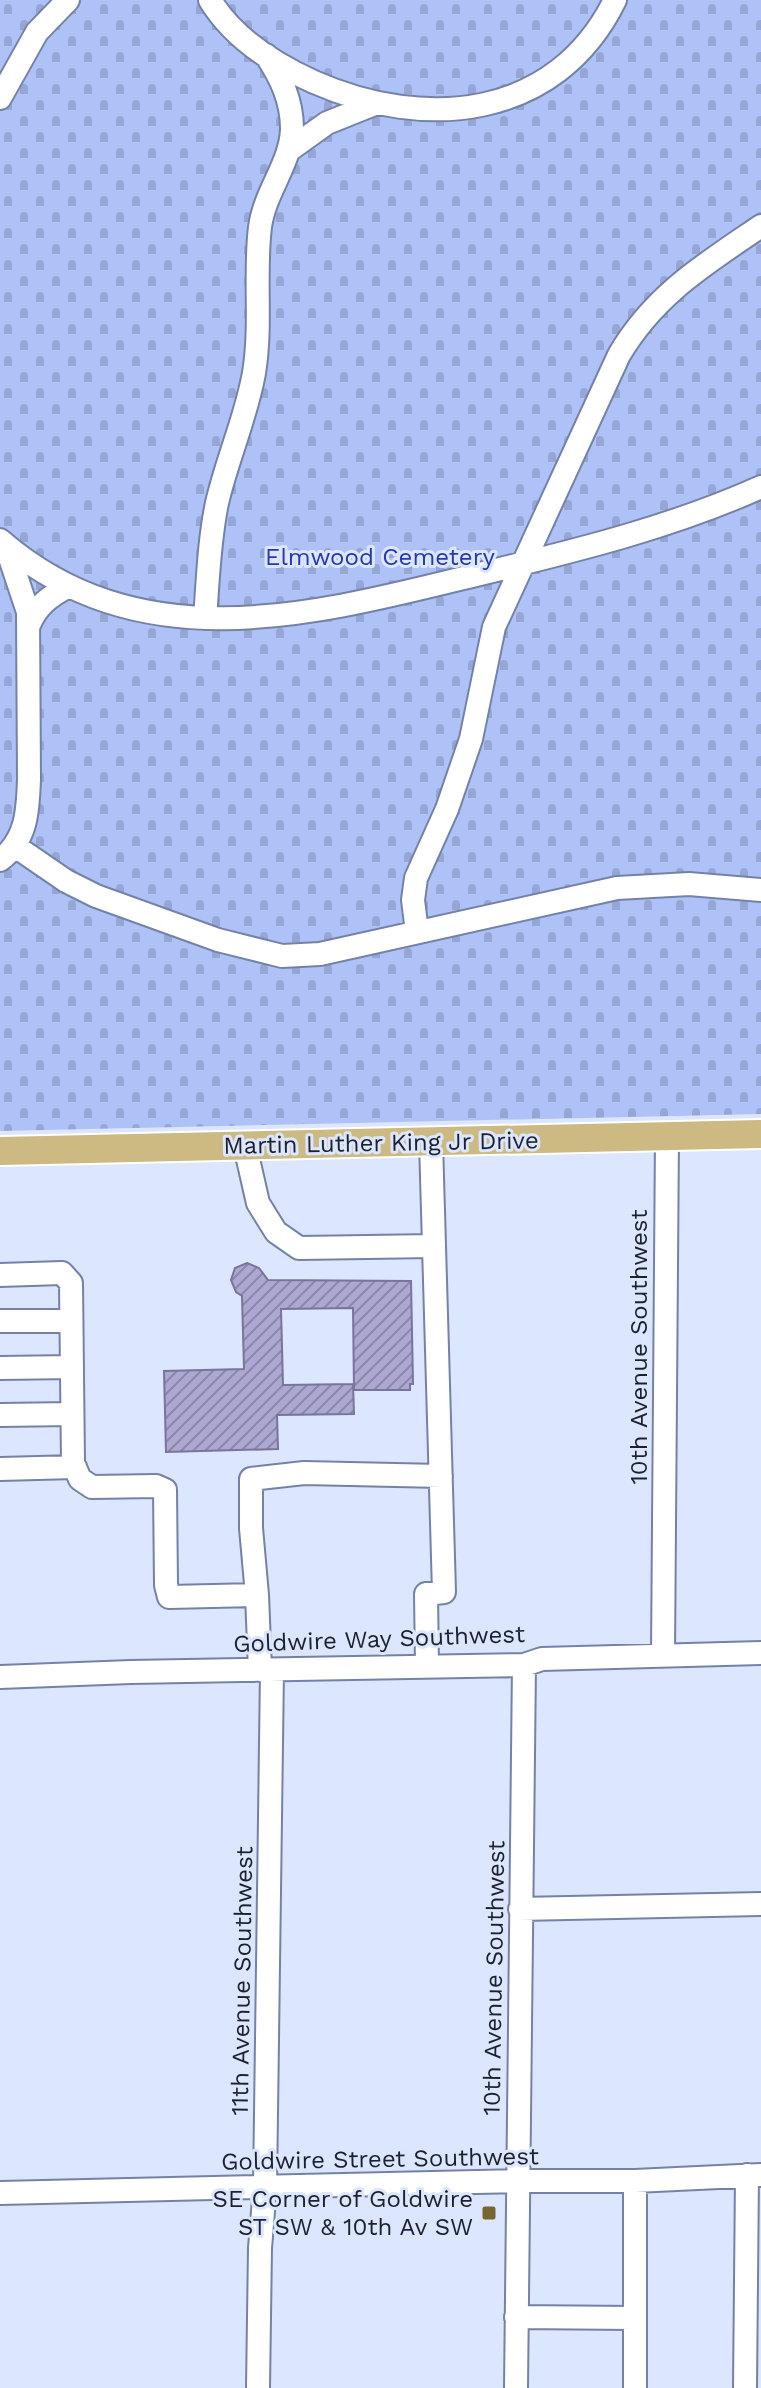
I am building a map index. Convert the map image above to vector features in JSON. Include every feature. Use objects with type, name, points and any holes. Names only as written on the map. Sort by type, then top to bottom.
[{"type":"main road","name":"Martin Luther King Jr Drive","points":[[0,1151],[761,1134]]},
{"type":"street","points":[[0,98],[37,32],[68,0]]},
{"type":"street","points":[[210,0],[232,28],[266,55],[323,86],[377,103],[453,110],[496,102],[540,83],[574,57],[600,26],[615,0]]},
{"type":"street","points":[[205,618],[217,504],[246,408],[254,370],[260,226],[268,195],[288,151],[292,130],[286,90],[266,55]]},
{"type":"street","points":[[288,151],[327,123],[377,103]]},
{"type":"street","points":[[417,932],[413,900],[416,878],[459,777],[471,739],[494,627],[604,386],[631,334],[661,299],[761,226]]},
{"type":"street","points":[[3,542],[44,573],[100,600],[150,613],[205,618],[263,618],[323,611],[586,548],[681,519],[761,487]]},
{"type":"street","points":[[3,542],[23,593],[29,625],[28,804],[25,822],[8,853],[96,896],[218,940],[282,956],[320,954],[617,888],[689,884],[761,890]]},
{"type":"street","points":[[29,625],[34,612],[43,603],[69,586]]},
{"type":"street","name":"10th Avenue Southwest","points":[[663,1655],[667,1136]]},
{"type":"street","points":[[427,1666],[426,1594],[444,1592],[431,1142]]},
{"type":"street","points":[[245,1146],[258,1203],[276,1232],[299,1248],[434,1246]]},
{"type":"street","points":[[0,1275],[62,1273],[71,1283],[75,1467],[80,1479],[92,1487],[156,1486],[165,1490],[166,1585],[169,1597],[257,1595]]},
{"type":"street","points":[[0,1321],[71,1321]]},
{"type":"street","points":[[0,1368],[72,1367]]},
{"type":"street","points":[[0,1415],[72,1414]]},
{"type":"street","points":[[0,1469],[75,1467]]},
{"type":"street","name":"11th Avenue Southwest","points":[[258,2388],[260,2248],[265,2187],[266,1670],[251,1528],[251,1479],[304,1473],[441,1476]]},
{"type":"street","name":"Goldwire Way Southwest","points":[[0,1677],[524,1665],[542,1659],[761,1653]]},
{"type":"street","name":"10th Avenue Southwest","points":[[516,2388],[524,1665]]},
{"type":"street","points":[[520,1909],[761,1904]]},
{"type":"street","points":[[750,2380],[754,2175]]},
{"type":"street","name":"Goldwire Street Southwest","points":[[0,2193],[635,2181],[754,2175]]},
{"type":"street","points":[[635,2181],[635,2388]]},
{"type":"street","points":[[516,2317],[634,2318]]},
{"type":"green space","name":"Elmwood Cemetery","points":[[0,0],[761,0],[761,1114],[0,1131]]},
{"type":"building","points":[[247,1263],[259,1268],[268,1280],[411,1281],[413,1384],[410,1384],[410,1390],[354,1390],[353,1308],[281,1309],[283,1385],[353,1384],[354,1414],[277,1415],[278,1449],[166,1452],[164,1371],[244,1369],[242,1296],[236,1292],[231,1280],[235,1268]]},
{"type":"place","name":"SE Corner of Goldwire ST SW & 10th Av SW","points":[[489,2213]]}]
